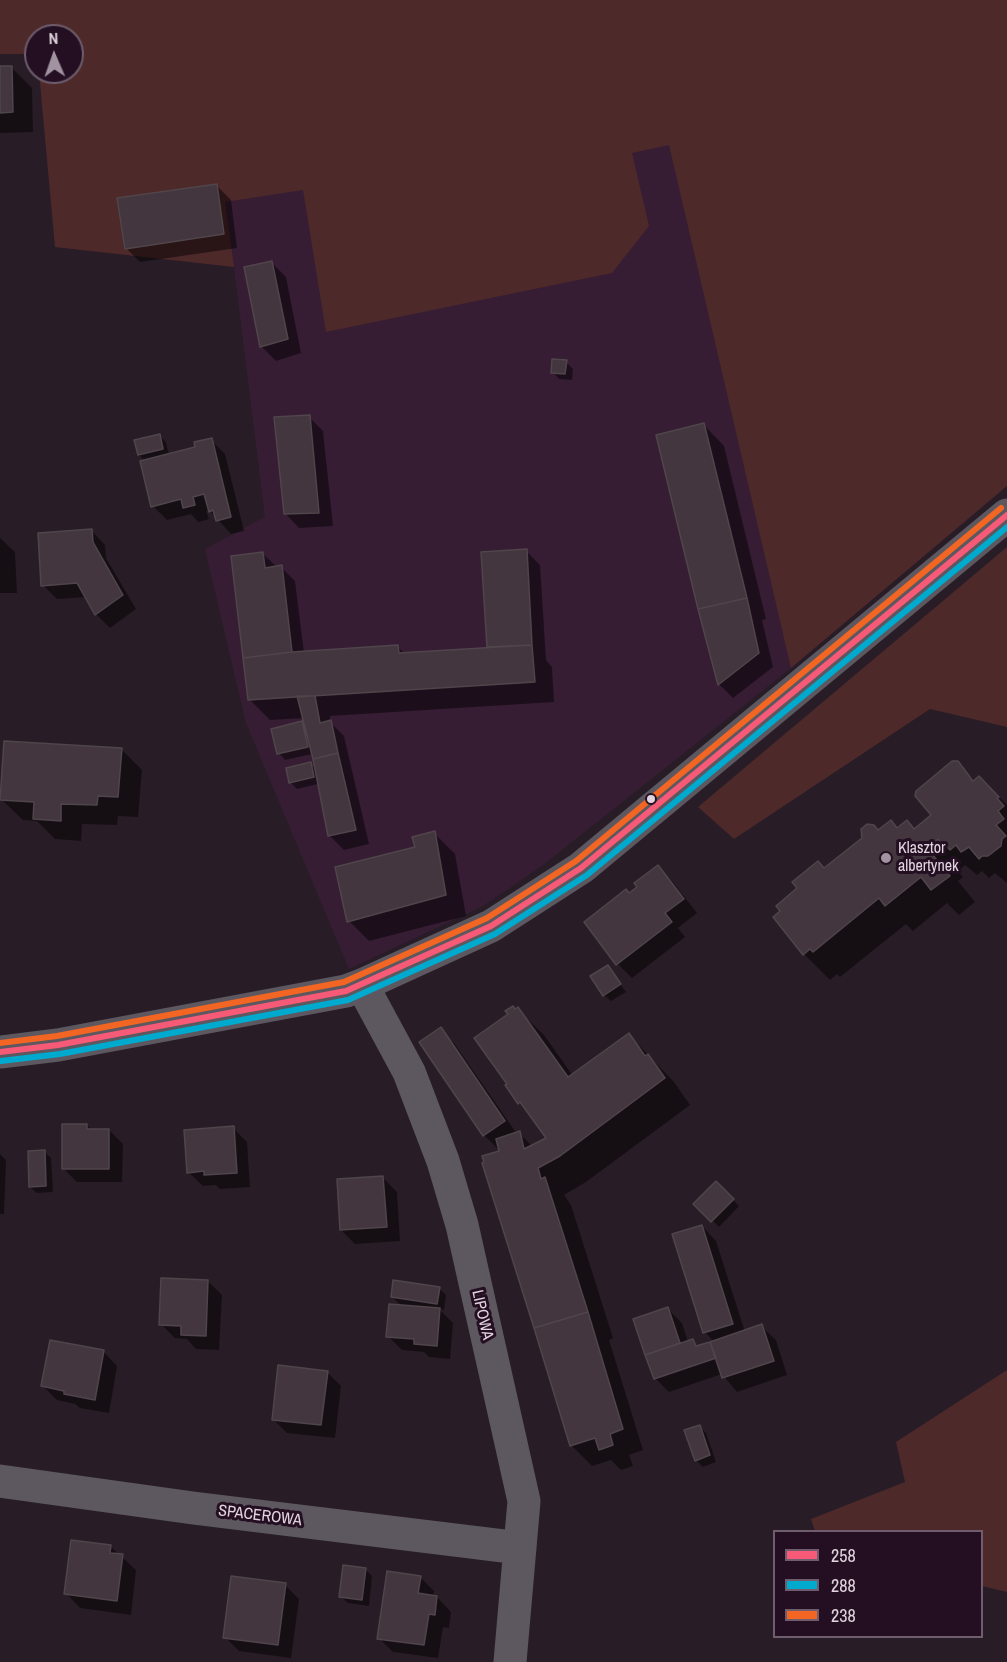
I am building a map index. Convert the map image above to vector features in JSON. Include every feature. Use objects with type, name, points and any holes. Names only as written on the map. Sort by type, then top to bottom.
[{"type":"street","points":[[0,1052],[68,1043],[346,991],[491,926],[581,867],[1007,515]]},
{"type":"street","name":"LIPOWA","points":[[362,985],[409,1072],[443,1161],[459,1214],[524,1501],[510,1662]]},
{"type":"street","name":"SPACEROWA","points":[[0,1481],[193,1508],[520,1548]]},
{"type":"shaded area","points":[[0,0],[1007,0],[1007,486],[791,668],[543,865],[483,906],[349,969],[246,723],[205,549],[265,517],[234,267],[55,247],[40,84],[84,84],[84,24],[24,24]]},
{"type":"shaded area","points":[[0,0],[1007,0],[1007,486],[791,668],[669,145],[632,153],[649,226],[612,273],[326,332],[303,190],[225,202],[234,267],[55,247],[40,84],[84,84],[84,24],[24,24],[24,54],[0,54]]},
{"type":"shaded area","points":[[1007,547],[1007,727],[930,709],[734,839],[698,807]]},
{"type":"shaded area","points":[[1007,1370],[1007,1592],[983,1586],[983,1530],[815,1530],[811,1519],[905,1482],[896,1442]]},
{"type":"building","points":[[0,66],[12,66],[13,112],[0,113]]},
{"type":"building","points":[[217,184],[224,234],[125,249],[117,198]]},
{"type":"building","points":[[272,261],[288,339],[260,347],[244,267]]},
{"type":"building","points":[[552,359],[567,360],[565,374],[551,373]]},
{"type":"building","points":[[310,415],[319,513],[284,514],[274,417]]},
{"type":"building","points":[[704,423],[747,598],[698,609],[656,435]]},
{"type":"building","points":[[160,434],[163,449],[138,455],[134,440]]},
{"type":"building","points":[[212,438],[231,517],[216,521],[213,510],[209,512],[204,494],[193,497],[195,505],[183,508],[181,499],[151,507],[140,461],[195,447],[194,442]]},
{"type":"building","points":[[92,529],[93,542],[123,595],[95,615],[77,583],[41,586],[38,533]]},
{"type":"building","points":[[527,549],[532,645],[487,647],[481,552]]},
{"type":"building","points":[[263,552],[265,568],[282,565],[292,652],[243,658],[231,556]]},
{"type":"building","points":[[747,598],[759,653],[718,685],[698,609]]},
{"type":"building","points":[[398,645],[399,653],[532,645],[535,682],[248,700],[243,658],[292,652]]},
{"type":"building","points":[[297,696],[315,696],[320,723],[331,720],[338,753],[313,759]]},
{"type":"building","points":[[302,721],[308,747],[277,754],[271,729]]},
{"type":"building","points":[[4,741],[122,748],[118,797],[98,796],[97,805],[61,804],[61,821],[33,819],[34,802],[0,800]]},
{"type":"building","points":[[338,753],[356,830],[328,836],[313,759]]},
{"type":"building","name":"Klasztor albertynek","points":[[952,761],[958,761],[973,781],[979,776],[999,797],[997,798],[1004,806],[998,811],[1004,819],[996,825],[1006,836],[1002,839],[1001,846],[988,856],[982,856],[979,859],[969,847],[961,852],[956,845],[950,850],[938,839],[933,844],[937,850],[932,854],[950,876],[931,890],[921,877],[885,906],[879,898],[813,952],[810,949],[803,955],[773,917],[780,911],[776,906],[797,888],[792,882],[818,861],[824,868],[862,838],[861,829],[867,824],[874,825],[878,830],[891,820],[897,828],[907,820],[914,829],[931,815],[915,796],[916,791]]},
{"type":"building","points":[[311,762],[314,777],[289,783],[286,768]]},
{"type":"building","points":[[435,831],[446,895],[347,922],[335,867],[415,847],[412,837]]},
{"type":"building","points":[[658,865],[684,899],[665,913],[672,922],[616,965],[584,922],[626,889],[629,893],[637,887],[634,883]]},
{"type":"building","points":[[608,965],[621,984],[603,996],[590,976]]},
{"type":"building","points":[[513,1006],[515,1009],[518,1007],[568,1077],[629,1033],[645,1056],[648,1054],[665,1078],[560,1156],[538,1168],[541,1179],[545,1177],[588,1312],[534,1328],[482,1163],[484,1162],[482,1156],[499,1151],[496,1139],[520,1131],[524,1149],[546,1138],[520,1102],[518,1104],[505,1085],[507,1084],[474,1038],[508,1014],[505,1011]]},
{"type":"building","points":[[441,1027],[505,1121],[483,1136],[419,1042]]},
{"type":"building","points":[[62,1124],[87,1124],[87,1129],[109,1129],[109,1169],[62,1169]]},
{"type":"building","points":[[234,1126],[237,1173],[204,1175],[204,1171],[187,1173],[184,1130]]},
{"type":"building","points":[[45,1150],[46,1186],[29,1187],[28,1151]]},
{"type":"building","points":[[383,1176],[387,1227],[340,1230],[337,1179]]},
{"type":"building","points":[[716,1181],[734,1199],[711,1222],[693,1204]]},
{"type":"building","points":[[702,1225],[733,1324],[703,1333],[672,1234]]},
{"type":"building","points":[[161,1278],[208,1280],[206,1336],[181,1335],[181,1326],[159,1325]]},
{"type":"building","points":[[393,1280],[440,1287],[437,1304],[391,1297]]},
{"type":"building","points":[[389,1304],[440,1308],[437,1346],[414,1344],[414,1339],[386,1337]]},
{"type":"building","points":[[668,1307],[680,1343],[645,1355],[633,1319]]},
{"type":"building","points":[[588,1312],[623,1429],[610,1434],[613,1445],[599,1450],[595,1438],[570,1446],[534,1328]]},
{"type":"building","points":[[762,1324],[774,1361],[722,1378],[710,1342]]},
{"type":"building","points":[[693,1339],[696,1346],[710,1342],[716,1358],[654,1379],[645,1355]]},
{"type":"building","points":[[50,1340],[104,1350],[95,1400],[64,1394],[64,1391],[41,1386]]},
{"type":"building","points":[[278,1365],[328,1371],[321,1425],[272,1420]]},
{"type":"building","points":[[700,1425],[710,1455],[695,1461],[684,1430]]},
{"type":"building","points":[[71,1540],[111,1545],[110,1553],[123,1554],[117,1601],[64,1594]]},
{"type":"building","points":[[343,1565],[366,1568],[362,1600],[339,1597]]},
{"type":"building","points":[[387,1571],[421,1576],[418,1593],[437,1596],[435,1615],[429,1614],[424,1645],[377,1639]]},
{"type":"building","points":[[231,1576],[286,1583],[278,1645],[223,1638]]},
{"type":"transit line","name":"238","points":[[0,1043],[57,1036],[344,982],[487,918],[576,861],[1001,508]]},
{"type":"transit line","name":"258","points":[[0,1052],[58,1045],[346,991],[491,926],[581,868],[1007,515]]},
{"type":"transit line","name":"288","points":[[1,1061],[60,1054],[348,1000],[495,934],[587,875],[1007,527]]},
{"type":"place","name":"Klasztor albertynek","points":[[886,858]]}]
